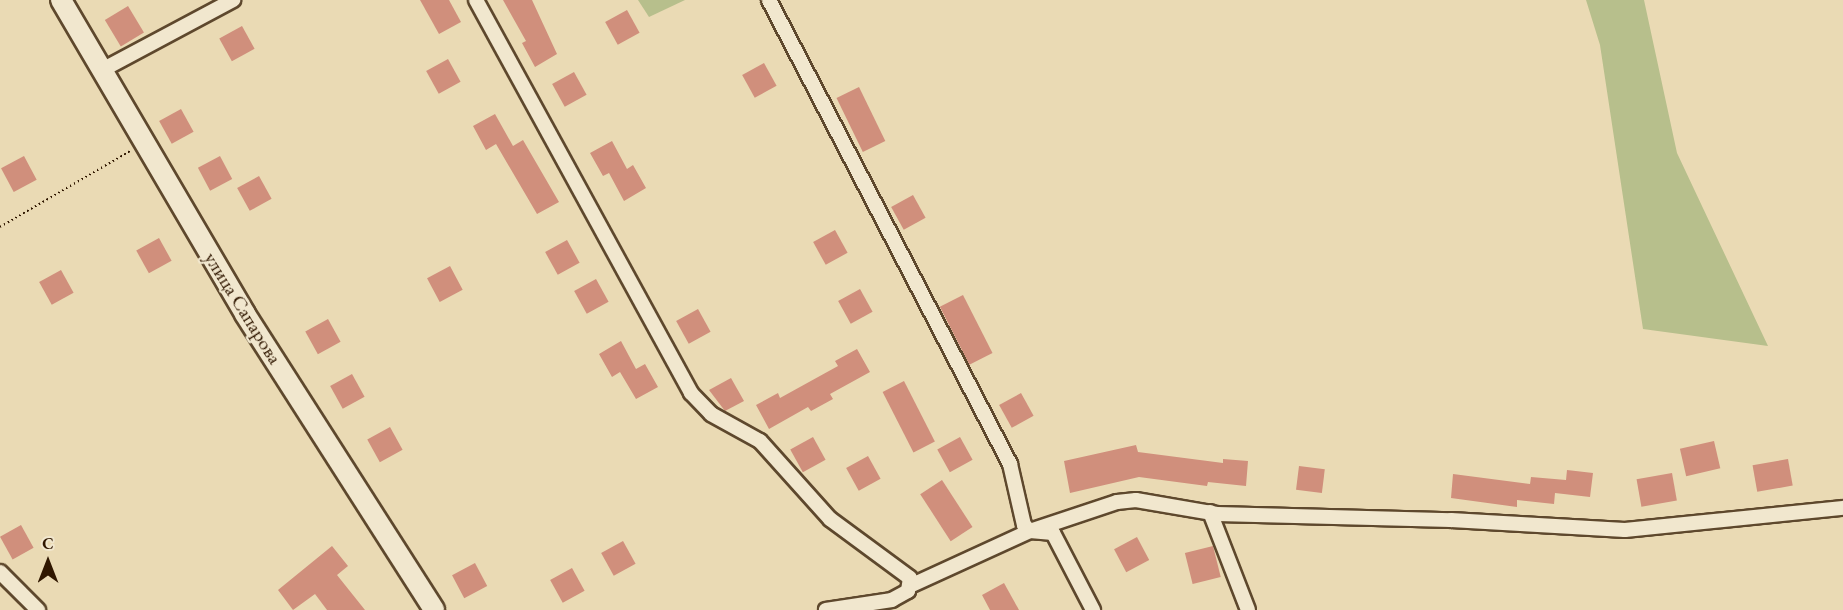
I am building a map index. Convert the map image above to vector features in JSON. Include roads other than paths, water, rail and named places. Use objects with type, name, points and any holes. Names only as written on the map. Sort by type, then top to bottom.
[{"type":"main road","name":"улица Сапарова","points":[[61,0],[143,144],[245,314],[434,610]]},
{"type":"street","points":[[102,70],[233,0]]},
{"type":"street","points":[[476,0],[691,393],[711,414],[760,441],[830,519],[910,578],[912,585]]},
{"type":"street","points":[[769,0],[1010,464],[1024,525],[1029,531],[1053,534],[1094,610]]},
{"type":"street","points":[[826,610],[892,600],[912,585],[1029,531],[1117,502],[1136,500],[1210,512],[1625,530],[1843,508]]},
{"type":"street","points":[[1210,512],[1248,610]]},
{"type":"street","points":[[0,572],[38,610]]}]
